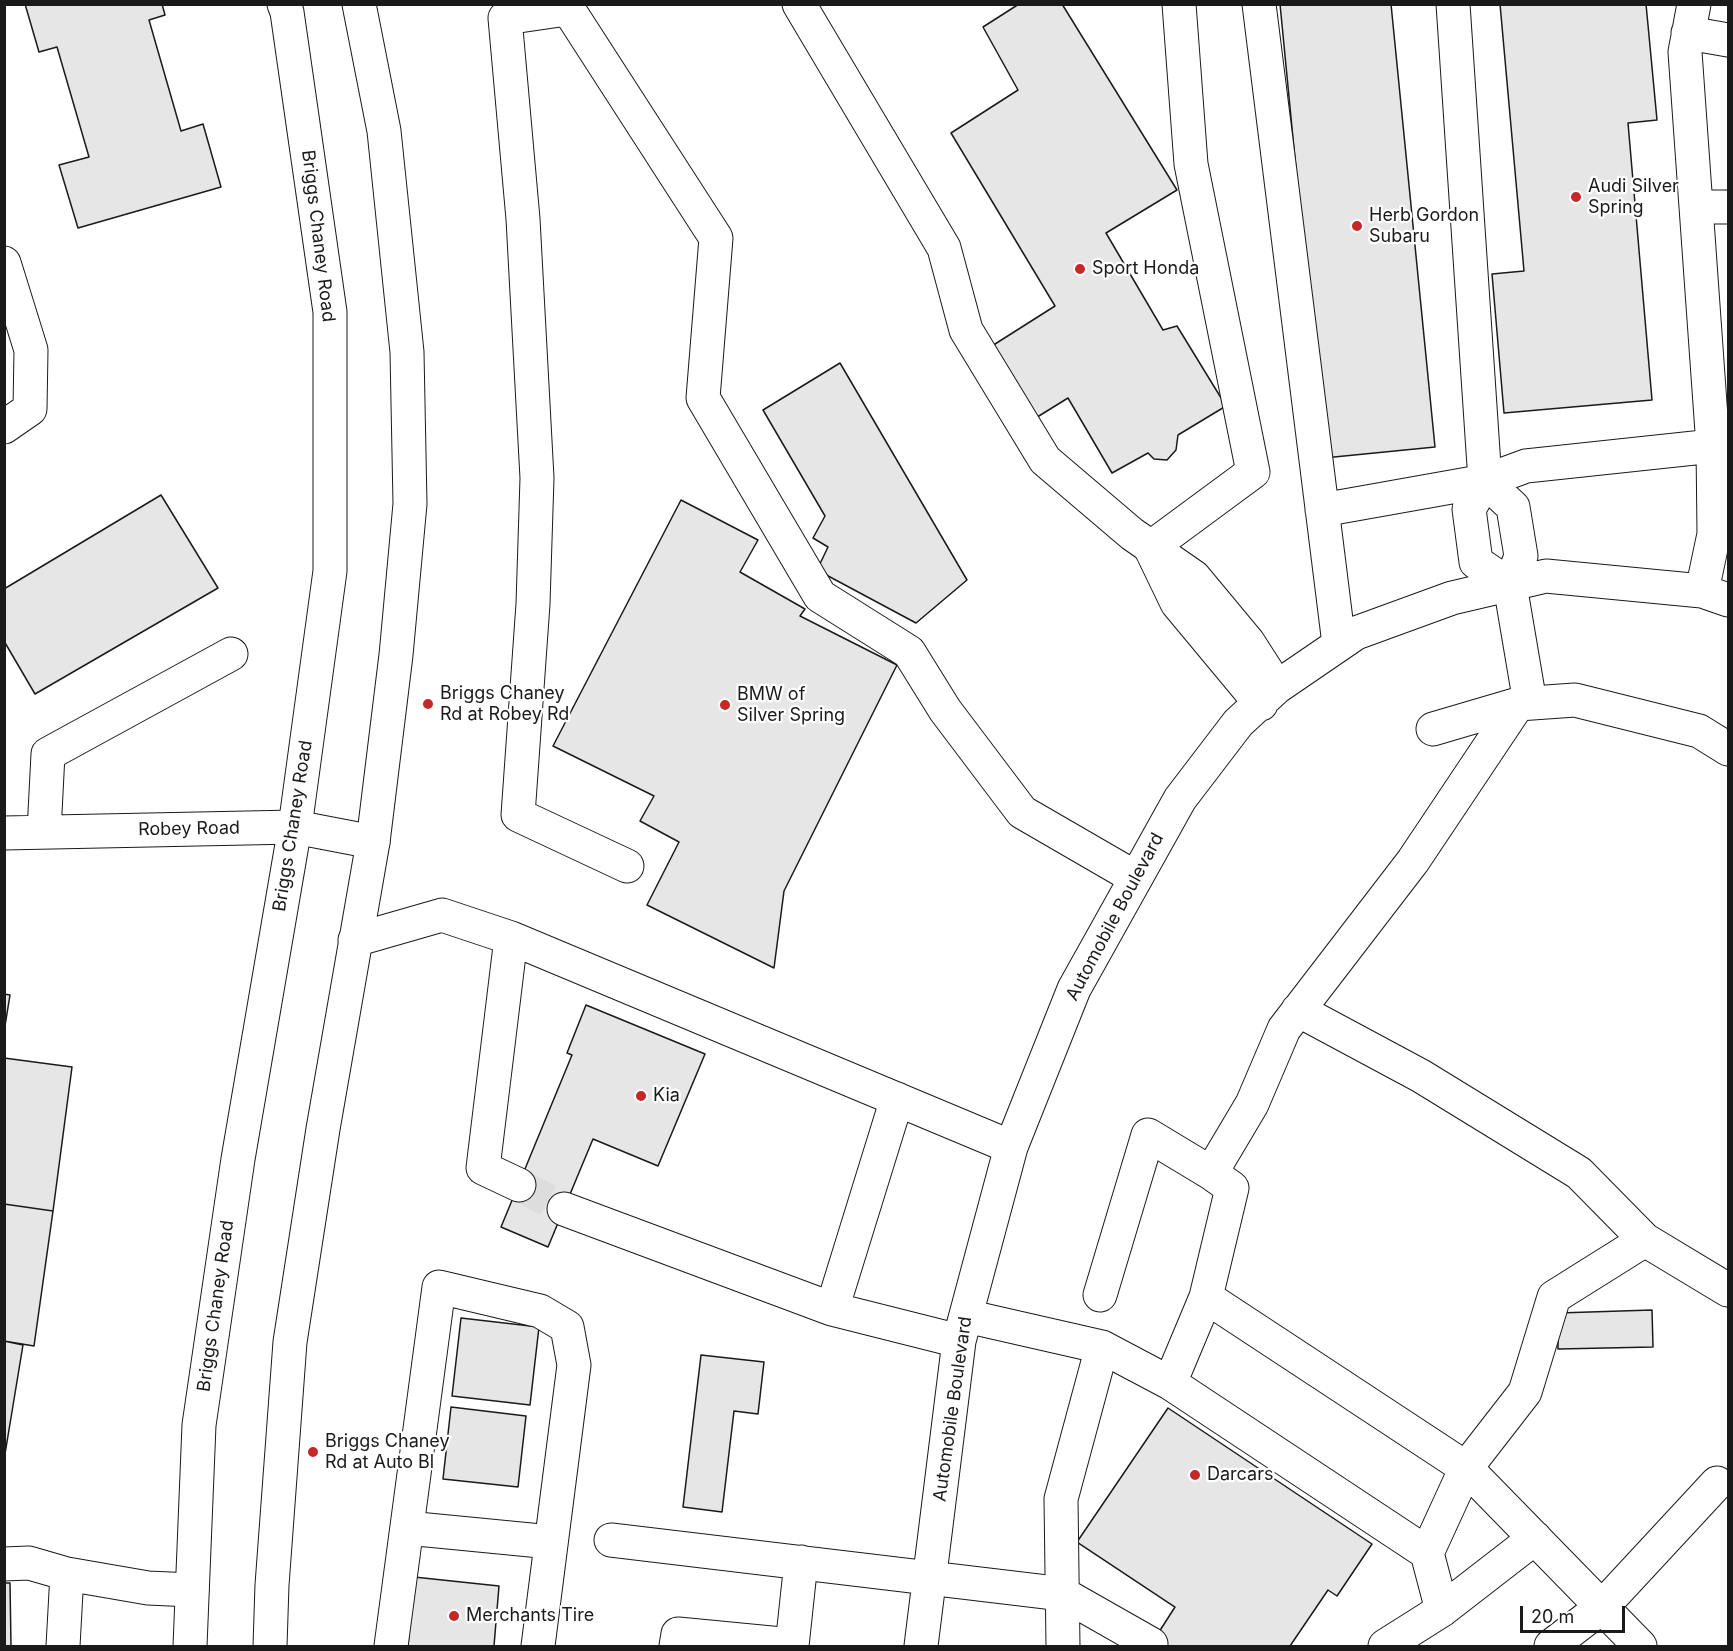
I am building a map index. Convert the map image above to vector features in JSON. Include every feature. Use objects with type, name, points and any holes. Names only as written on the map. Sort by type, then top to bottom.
[{"type":"main road","name":"Briggs Chaney Road","points":[[190,1647],[199,1425],[238,1159],[295,827],[330,571],[330,312],[289,24],[284,4]]},
{"type":"main road","points":[[270,1647],[273,1573],[290,1342],[322,1129],[372,842],[396,654],[410,504],[407,352],[384,131],[360,4]]},
{"type":"main road","points":[[799,4],[944,248],[966,330],[1045,460],[1150,548],[1194,577],[1248,642],[1269,696]]},
{"type":"main road","points":[[1150,548],[1252,472],[1191,164],[1179,4]]},
{"type":"main road","points":[[1259,4],[1339,645]]},
{"type":"main road","points":[[1452,4],[1485,481],[1469,509],[1476,562],[1510,585]]},
{"type":"main road","points":[[627,866],[518,815],[533,604],[537,478],[523,219],[505,18],[566,7],[716,238],[703,398],[820,596],[909,652],[945,710],[1022,812],[1136,878]]},
{"type":"main road","points":[[1715,596],[1714,534],[1721,449],[1716,319],[1696,207],[1685,52],[1691,19],[1728,40]]},
{"type":"main road","points":[[1696,207],[1728,207]]},
{"type":"main road","points":[[4,263],[30,350],[30,409],[4,428]]},
{"type":"main road","points":[[1322,510],[1485,481],[1526,466],[1721,449]]},
{"type":"main road","points":[[1211,1173],[1252,1104],[1284,1029],[1413,861],[1524,703],[1510,585],[1521,556],[1513,507],[1485,481]]},
{"type":"main road","name":"Automobile Boulevard","points":[[921,1647],[963,1328],[1011,1147],[1074,989],[1179,799],[1238,723],[1269,696],[1356,633],[1452,598],[1546,576],[1715,596]]},
{"type":"main road","points":[[44,832],[48,754],[231,654]]},
{"type":"main road","points":[[1433,729],[1524,703],[1575,700],[1699,731],[1728,748]]},
{"type":"main road","name":"Robey Road","points":[[4,833],[295,827],[372,842]]},
{"type":"main road","points":[[355,940],[442,915],[511,938],[1011,1147]]},
{"type":"main road","points":[[511,938],[483,1168],[519,1185]]},
{"type":"main road","points":[[1298,1010],[1421,1076],[1580,1173],[1645,1240],[1728,1290]]},
{"type":"main road","points":[[832,1310],[897,1100]]},
{"type":"main road","points":[[1100,1295],[1148,1135],[1232,1188],[1206,1297],[1170,1383]]},
{"type":"main road","points":[[564,1209],[832,1310],[1102,1347],[1170,1383],[1427,1553]]},
{"type":"main road","points":[[1442,1610],[1427,1553],[1466,1468],[1525,1392],[1554,1297],[1645,1240]]},
{"type":"main road","points":[[391,1647],[439,1287],[540,1311],[567,1327],[574,1365],[538,1647]]},
{"type":"main road","points":[[1206,1297],[1466,1468],[1640,1647]]},
{"type":"main road","points":[[1064,1647],[1061,1499],[1102,1347]]},
{"type":"main road","points":[[1551,1647],[1602,1607],[1717,1484]]},
{"type":"main road","points":[[407,1528],[552,1542]]},
{"type":"main road","points":[[1385,1647],[1442,1610],[1535,1538]]},
{"type":"main road","points":[[611,1540],[1063,1594],[1152,1644]]},
{"type":"main road","points":[[676,1647],[678,1634],[792,1646],[801,1562]]},
{"type":"main road","points":[[4,1564],[29,1563],[67,1574],[148,1588],[192,1590]]},
{"type":"main road","points":[[63,1647],[67,1574]]},
{"type":"building","points":[[25,4],[162,4],[165,15],[149,20],[181,131],[203,124],[221,187],[78,228],[59,165],[89,157],[57,47],[39,52]]},
{"type":"building","name":"Sport Honda","points":[[1019,4],[1062,4],[1177,190],[1106,233],[1163,330],[1177,326],[1226,406],[1178,435],[1176,450],[1167,460],[1154,459],[1148,453],[1112,473],[1068,398],[1026,424],[984,351],[1055,306],[951,133],[1018,90],[983,27]]},
{"type":"building","name":"Herb Gordon Subaru","points":[[1280,4],[1391,4],[1435,447],[1324,458]]},
{"type":"building","name":"Audi Silver Spring","points":[[1500,4],[1646,4],[1657,120],[1628,123],[1652,400],[1504,413],[1492,274],[1524,271]]},
{"type":"building","points":[[840,363],[967,580],[916,623],[817,570],[828,547],[813,538],[825,516],[763,410]]},
{"type":"building","points":[[161,495],[218,588],[35,694],[4,641],[4,589]]},
{"type":"building","name":"BMW of Silver Spring","points":[[681,500],[758,540],[740,572],[805,609],[800,616],[897,665],[784,891],[774,968],[647,905],[679,842],[640,821],[654,796],[553,746]]},
{"type":"building","points":[[4,994],[10,995],[4,1032]]},
{"type":"building","points":[[586,1005],[705,1054],[658,1166],[593,1139],[548,1247],[501,1227],[572,1055],[567,1053]]},
{"type":"building","points":[[4,1058],[72,1067],[53,1211],[4,1204]]},
{"type":"building","points":[[4,1204],[53,1211],[34,1346],[4,1341]]},
{"type":"building","points":[[1652,1310],[1653,1347],[1558,1349],[1558,1313]]},
{"type":"building","points":[[461,1318],[539,1327],[530,1405],[452,1396]]},
{"type":"building","points":[[4,1341],[23,1345],[4,1460]]},
{"type":"building","points":[[701,1355],[764,1362],[758,1414],[734,1411],[722,1512],[683,1507]]},
{"type":"building","points":[[451,1407],[526,1416],[518,1487],[443,1479]]},
{"type":"building","name":"Darcars","points":[[1168,1408],[1372,1544],[1337,1596],[1328,1590],[1290,1646],[1150,1646],[1175,1607],[1077,1542]]},
{"type":"building","name":"Merchants Tire","points":[[414,1577],[499,1586],[494,1646],[408,1646]]},
{"type":"building","points":[[4,1583],[10,1583],[11,1646],[4,1646]]},
{"type":"tunnel","points":[[519,1185],[564,1209]]},
{"type":"place","name":"Audi Silver Spring","points":[[1576,197]]},
{"type":"place","name":"Herb Gordon Subaru","points":[[1357,226]]},
{"type":"place","name":"Sport Honda","points":[[1080,269]]},
{"type":"place","name":"Briggs Chaney Rd at Robey Rd","points":[[428,704]]},
{"type":"place","name":"BMW of Silver Spring","points":[[725,705]]},
{"type":"place","name":"Kia","points":[[641,1096]]},
{"type":"place","name":"Briggs Chaney Rd at Auto Bl","points":[[313,1452]]},
{"type":"place","name":"Darcars","points":[[1195,1475]]},
{"type":"place","name":"Merchants Tire","points":[[454,1616]]}]
